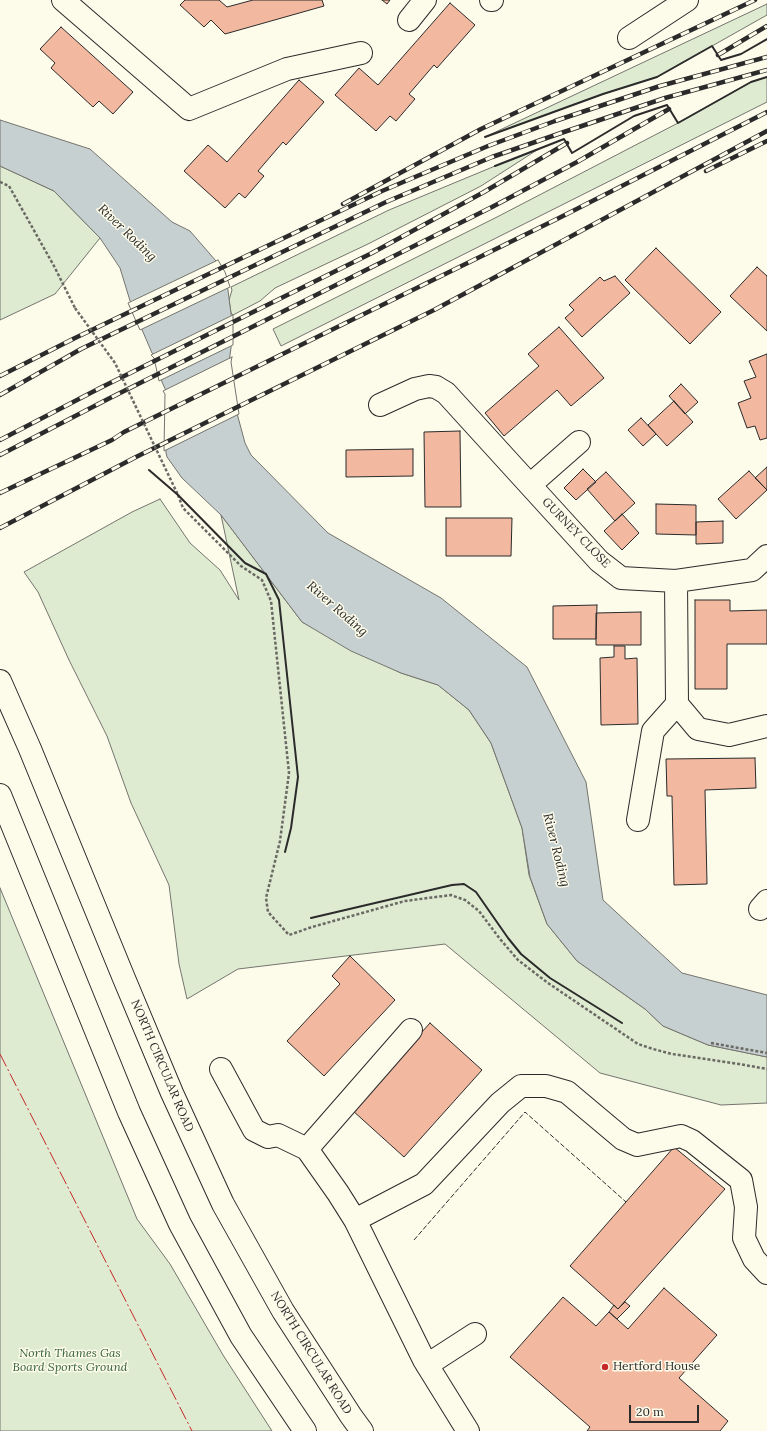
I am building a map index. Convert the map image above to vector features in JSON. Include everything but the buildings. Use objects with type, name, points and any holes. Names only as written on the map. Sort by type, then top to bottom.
[{"type":"main road","points":[[63,0],[189,109],[287,70],[361,53]]},
{"type":"main road","points":[[409,20],[425,0]]},
{"type":"main road","points":[[628,38],[687,0]]},
{"type":"main road","name":"GURNEY CLOSE","points":[[380,405],[415,389],[429,386],[436,387],[446,393],[599,561],[621,578],[676,581],[752,570],[767,556]]},
{"type":"main road","points":[[530,485],[579,442]]},
{"type":"main road","points":[[676,581],[677,704],[698,729],[729,735],[767,726]]},
{"type":"main road","name":"NORTH CIRCULAR ROAD","points":[[0,681],[30,749],[172,1093],[234,1225],[283,1312],[362,1431]]},
{"type":"main road","points":[[638,820],[653,731],[677,704]]},
{"type":"main road","points":[[0,796],[129,1112],[180,1224],[241,1336],[305,1431]]},
{"type":"main road","points":[[307,1149],[411,1030]]},
{"type":"main road","points":[[221,1069],[254,1130],[268,1137],[278,1135],[307,1149],[338,1193],[355,1220],[427,1365],[468,1431]]},
{"type":"main road","points":[[355,1220],[424,1184],[500,1103],[521,1086],[546,1086],[567,1092],[624,1139],[637,1144],[681,1136],[692,1141],[741,1180],[746,1207],[744,1238],[754,1259],[767,1273]]},
{"type":"main road","points":[[427,1365],[475,1334]]},
{"type":"path","points":[[0,182],[9,186],[54,266],[75,308],[115,363],[183,508],[241,566],[262,580],[271,601],[289,773],[280,841],[266,898],[268,912],[289,935],[312,927],[405,901],[451,895],[465,900],[479,911],[518,960],[548,983],[638,1044],[672,1054],[767,1069]]},
{"type":"path","points":[[711,1043],[767,1053]]},
{"type":"green space","points":[[767,4],[767,15],[657,77],[603,94],[485,137]]},
{"type":"green space","points":[[767,77],[767,102],[281,346],[273,329],[497,217],[678,123],[751,82]]},
{"type":"green space","points":[[537,150],[481,186],[368,244],[275,288],[260,301],[233,315],[231,313],[229,300],[232,290],[231,287],[389,210]]},
{"type":"green space","points":[[0,166],[54,191],[100,238],[55,294],[0,320]]},
{"type":"green space","points":[[160,499],[190,543],[220,570],[239,600],[221,515],[302,622],[401,673],[438,685],[469,710],[491,743],[506,784],[522,828],[529,875],[547,924],[577,961],[645,1009],[663,1026],[708,1045],[767,1057],[767,1103],[721,1105],[600,1073],[445,944],[238,969],[187,999],[179,964],[169,885],[131,803],[107,736],[69,660],[38,592],[24,572],[132,512]]},
{"type":"green space","name":"North Thames Gas Board Sports Ground","points":[[0,888],[137,1219],[170,1264],[223,1355],[272,1431],[0,1431]]},
{"type":"water","name":"River Roding","points":[[0,120],[90,149],[172,222],[190,231],[216,261],[223,272],[227,283],[232,321],[229,362],[238,417],[245,443],[251,455],[328,533],[441,598],[527,667],[586,782],[603,900],[682,973],[767,995],[767,1057],[708,1045],[663,1026],[645,1009],[577,961],[547,924],[530,877],[522,828],[491,743],[469,710],[438,685],[401,673],[351,651],[302,622],[221,515],[182,478],[167,457],[167,393],[162,382],[156,356],[152,353],[131,304],[120,268],[100,238],[54,191],[0,166]]},
{"type":"pier","points":[[218,260],[225,272],[230,287],[140,330],[128,303]]},
{"type":"pier","points":[[233,315],[233,345],[159,381],[154,358],[151,355]]},
{"type":"pier","points":[[232,357],[231,362],[239,414],[164,451],[165,394],[163,391]]},
{"type":"railway","points":[[343,204],[481,129],[755,0]]},
{"type":"railway","points":[[718,55],[767,26]]},
{"type":"railway","points":[[0,376],[75,338],[382,191],[488,146],[555,121],[660,86],[767,57]]},
{"type":"railway","points":[[0,395],[81,349],[386,202],[492,157],[665,98],[767,70]]},
{"type":"railway","points":[[0,455],[108,399],[492,207],[577,162],[669,109]]},
{"type":"railway","points":[[0,493],[112,440],[124,432],[559,218],[767,112]]},
{"type":"railway","points":[[0,528],[136,457],[434,310],[767,131]]},
{"type":"railway","points":[[706,171],[767,141]]},
{"type":"railway","points":[[0,440],[102,387],[372,253],[484,192],[567,143]]},
{"type":"fence","points":[[414,1240],[525,1112],[626,1202]]},
{"type":"wall","points":[[485,137],[603,94],[657,77],[712,46],[721,60],[741,54],[767,39]]},
{"type":"wall","points":[[495,166],[564,139],[572,153],[634,116],[667,105],[678,123],[751,82],[767,77]]},
{"type":"wall","points":[[149,470],[178,495],[245,563],[266,574],[279,600],[298,777],[291,828],[285,852]]},
{"type":"wall","points":[[311,918],[452,885],[464,884],[476,892],[521,954],[550,978],[622,1023]]},
{"type":"power","points":[[0,1054],[192,1431]]},
{"type":"place","name":"Hertford House","points":[[605,1367]]}]
